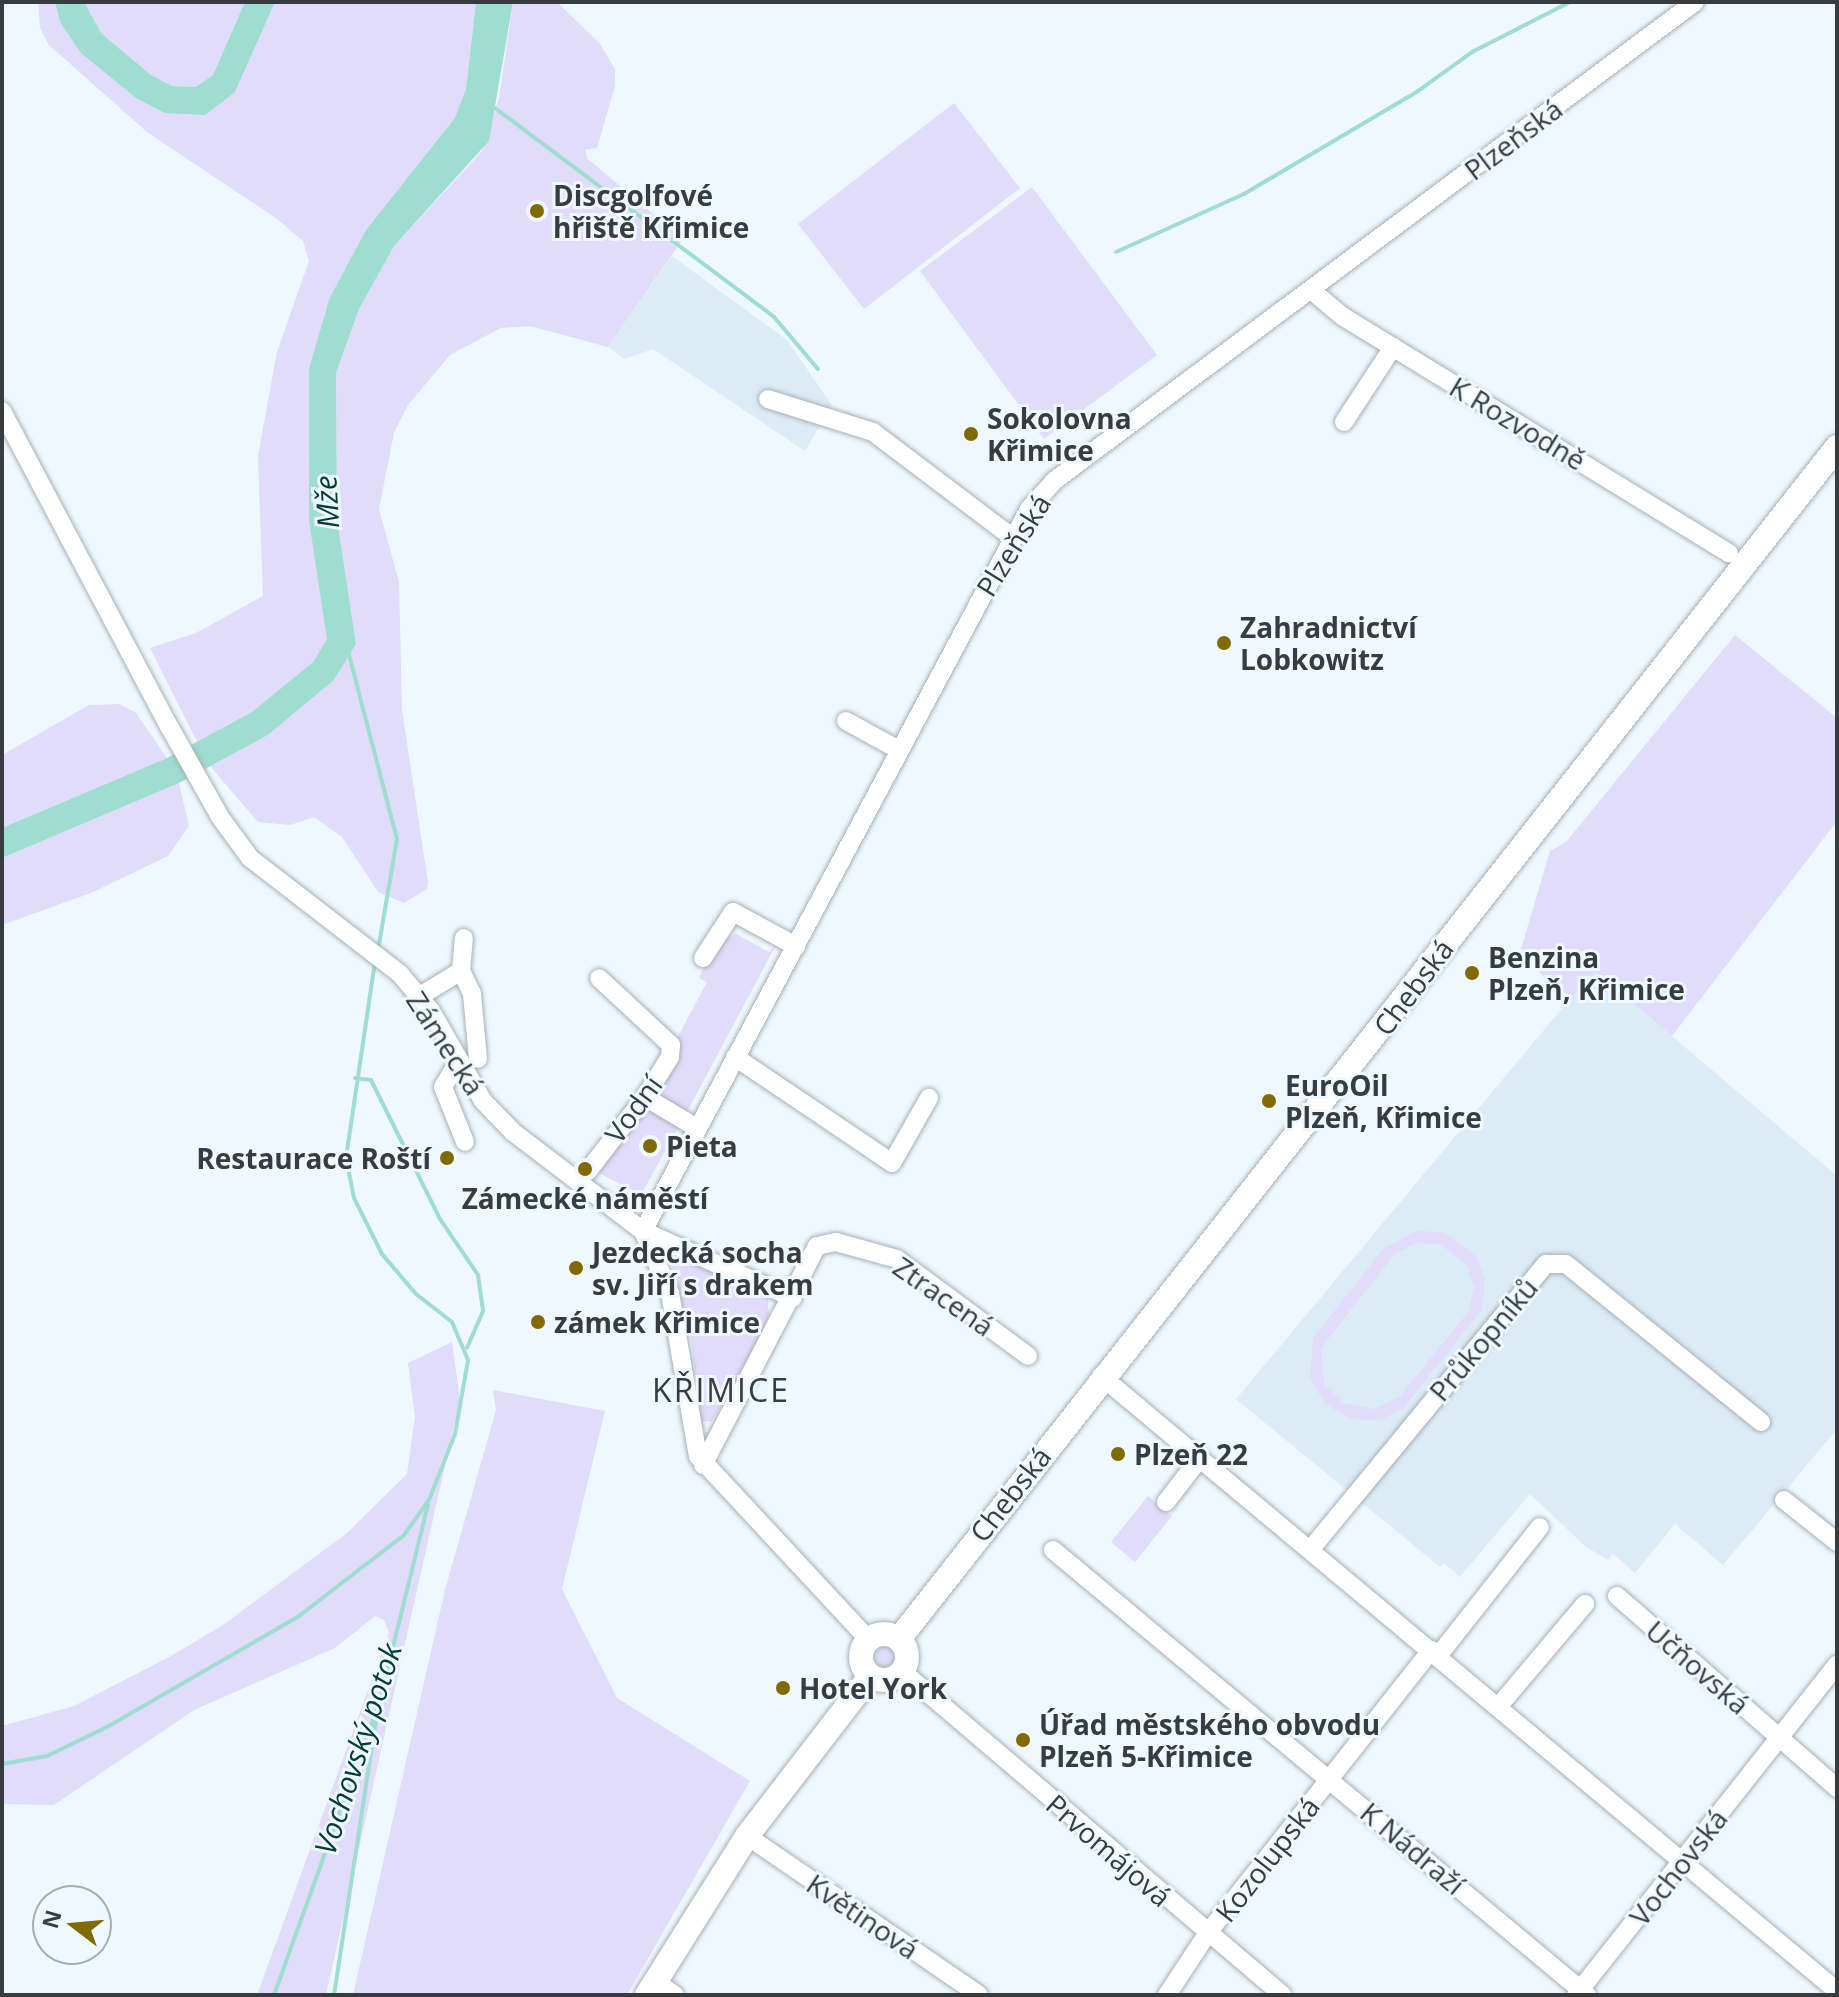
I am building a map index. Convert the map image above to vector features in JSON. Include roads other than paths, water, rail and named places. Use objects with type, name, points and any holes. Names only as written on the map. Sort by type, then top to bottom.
[{"type":"main road","name":"Chebská","points":[[899,1639],[1101,1376],[1837,447]]},
{"type":"main road","points":[[884,1634],[899,1639],[907,1651],[903,1672],[884,1681],[870,1676],[861,1658],[869,1640],[884,1634]]},
{"type":"main road","points":[[659,1990],[747,1836],[870,1676]]},
{"type":"street","name":"Plzeňská","points":[[643,1231],[1013,538],[1054,481],[1695,2]]},
{"type":"street","name":"K Rozvodně","points":[[1311,290],[1393,347],[1729,553]]},
{"type":"street","points":[[1344,422],[1393,347]]},
{"type":"street","points":[[768,399],[873,432],[1013,538]]},
{"type":"street","name":"Zámecká","points":[[2,411],[169,726],[220,817],[250,858],[400,974],[420,996],[483,1101],[506,1125],[643,1231],[793,1298]]},
{"type":"street","points":[[846,721],[899,750]]},
{"type":"street","points":[[703,958],[733,912],[796,946]]},
{"type":"street","points":[[464,938],[461,971],[472,994],[478,1059]]},
{"type":"street","points":[[420,996],[461,971]]},
{"type":"street","name":"Vodní","points":[[588,1171],[645,1097],[670,1057],[671,1045],[599,978]]},
{"type":"street","points":[[735,1057],[892,1163],[929,1098]]},
{"type":"street","points":[[458,1062],[443,1087],[465,1142]]},
{"type":"street","points":[[645,1097],[697,1128]]},
{"type":"street","points":[[643,1231],[670,1293],[691,1433],[707,1469],[869,1640]]},
{"type":"street","name":"Ztracená","points":[[793,1298],[817,1246],[836,1242],[897,1259],[1028,1356]]},
{"type":"street","name":"Průkopníků","points":[[1310,1550],[1546,1264],[1566,1264],[1761,1422]]},
{"type":"street","points":[[707,1469],[793,1298]]},
{"type":"street","points":[[1101,1376],[1434,1653],[1680,1864],[1837,1991]]},
{"type":"street","points":[[1166,1502],[1200,1458]]},
{"type":"street","points":[[1784,1500],[1837,1542]]},
{"type":"street","name":"Kozolupská","points":[[1167,1995],[1207,1934],[1331,1777],[1540,1527]]},
{"type":"street","name":"K Nádraží","points":[[1053,1550],[1331,1777],[1581,1993]]},
{"type":"street","name":"Učňovská","points":[[1617,1596],[1837,1788]]},
{"type":"street","points":[[1498,1707],[1585,1604]]},
{"type":"street","points":[[1779,1738],[1837,1665]]},
{"type":"street","name":"Prvomájová","points":[[903,1672],[1282,1995]]},
{"type":"street","name":"Vochovská","points":[[1581,1993],[1779,1738]]},
{"type":"street","name":"Květinová","points":[[747,1836],[979,1995]]},
{"type":"water","points":[[55,2],[84,2],[102,34],[151,75],[172,86],[196,87],[213,75],[245,2],[275,2],[235,92],[205,115],[165,113],[136,98],[81,53],[60,22]]},
{"type":"water","name":"Mže","points":[[476,2],[513,2],[489,141],[394,246],[359,309],[336,373],[337,519],[356,644],[334,680],[268,735],[179,783],[2,858],[2,828],[167,758],[252,712],[313,662],[327,639],[309,521],[309,369],[330,297],[366,230],[455,118],[466,89]]},
{"type":"waterway","points":[[1116,252],[1244,194],[1418,91],[1472,52],[1570,2]]},
{"type":"waterway","points":[[495,108],[774,317],[818,369]]},
{"type":"waterway","points":[[348,651],[397,839],[378,950]]},
{"type":"waterway","points":[[2,1764],[47,1756],[107,1727],[299,1616],[404,1535],[429,1500],[455,1434],[468,1360],[452,1322],[416,1294],[382,1254],[354,1198],[346,1158],[375,962]]},
{"type":"waterway","points":[[355,1078],[371,1080],[440,1219],[478,1275],[483,1311],[467,1348]]},
{"type":"waterway","name":"Vochovský potok","points":[[274,1995],[380,1700],[428,1505]]},
{"type":"waterway","points":[[334,1995],[377,1713]]},
{"type":"place","name":"Discgolfové hřiště Křimice","points":[[537,211]]},
{"type":"place","name":"Sokolovna Křimice","points":[[971,434]]},
{"type":"place","name":"Zahradnictví Lobkowitz","points":[[1224,643]]},
{"type":"place","name":"Benzina Plzeň, Křimice","points":[[1472,973]]},
{"type":"place","name":"EuroOil Plzeň, Křimice","points":[[1269,1101]]},
{"type":"place","name":"Pieta","points":[[650,1146]]},
{"type":"place","name":"Restaurace Roští","points":[[447,1158]]},
{"type":"place","name":"Zámecké náměstí","points":[[585,1169]]},
{"type":"place","name":"Jezdecká socha sv. Jiří s drakem","points":[[576,1268]]},
{"type":"place","name":"zámek Křimice","points":[[538,1322]]},
{"type":"place","name":"Plzeň 22","points":[[1118,1454]]},
{"type":"place","name":"Hotel York","points":[[783,1688]]},
{"type":"place","name":"Úřad městského obvodu Plzeň 5-Křimice","points":[[1023,1740]]},
{"type":"district","name":"KŘIMICE","points":[[721,1390]]}]
